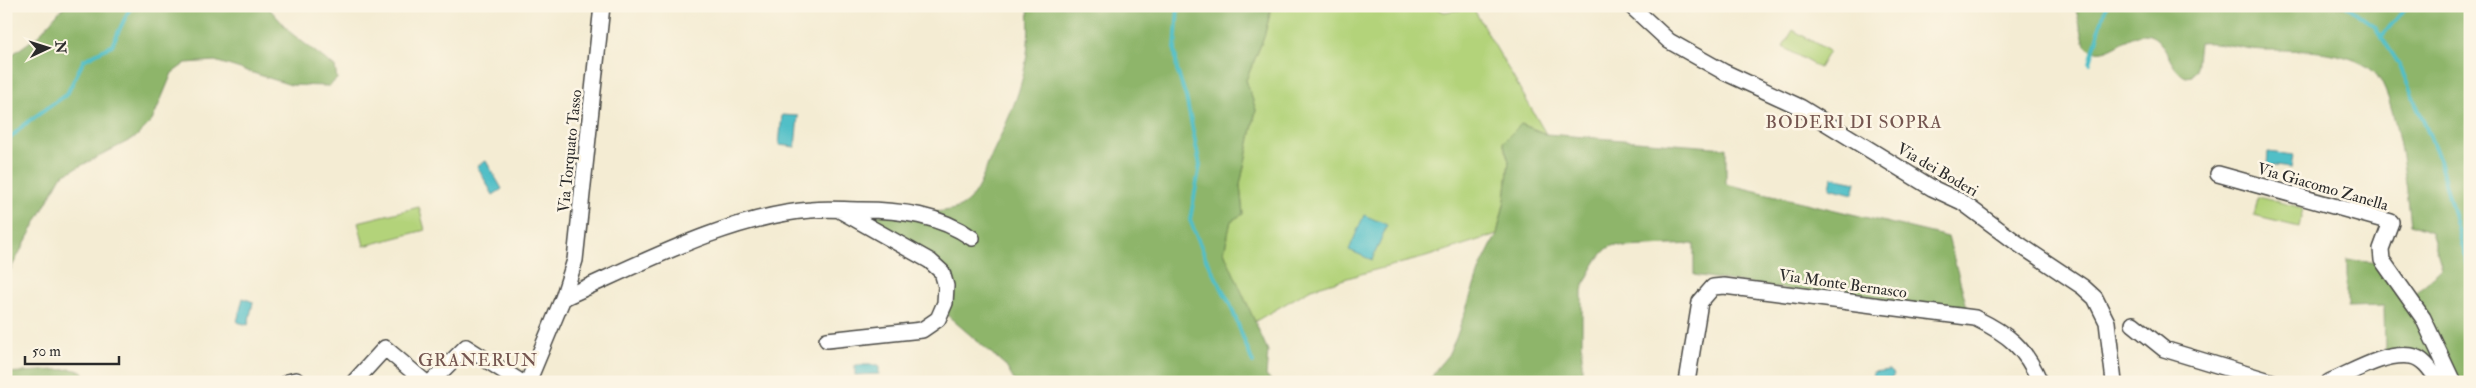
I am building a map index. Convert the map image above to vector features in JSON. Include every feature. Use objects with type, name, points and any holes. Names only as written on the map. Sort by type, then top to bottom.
[{"type":"street","name":"Via Torquato Tasso","points":[[528,382],[562,298],[575,260],[602,6]]},
{"type":"street","name":"Via dei Boderi","points":[[1630,6],[1669,41],[1724,72],[1800,107],[1932,188],[1962,202],[2017,243],[2084,287],[2095,298],[2107,322],[2114,382]]},
{"type":"street","name":"Via Giacomo Zanella","points":[[2218,174],[2391,222],[2381,249],[2382,260],[2423,318],[2453,382]]},
{"type":"street","points":[[562,298],[692,242],[757,219],[811,210],[884,210],[930,218],[954,225],[972,238]]},
{"type":"street","points":[[826,340],[922,330],[938,319],[945,303],[946,286],[942,272],[930,261],[837,210]]},
{"type":"street","name":"Via Monte Bernasco","points":[[1687,382],[1700,302],[1713,287],[1724,286],[1975,318],[2000,330],[2020,346],[2040,382]]},
{"type":"street","points":[[2133,324],[2164,349],[2273,382]]},
{"type":"street","points":[[354,382],[385,348],[424,381],[466,347],[521,382]]},
{"type":"street","points":[[2329,382],[2389,357],[2412,356],[2427,364],[2439,382]]},
{"type":"street","points":[[288,382],[296,380],[298,382]]},
{"type":"green space","points":[[64,6],[267,6],[291,33],[335,67],[337,79],[329,86],[291,85],[215,61],[186,63],[172,73],[152,121],[136,137],[61,176],[9,272],[6,271],[6,59],[38,36]]},
{"type":"green space","points":[[1028,6],[1272,6],[1264,37],[1246,80],[1256,110],[1240,185],[1243,214],[1231,221],[1224,252],[1268,351],[1266,376],[1273,382],[1015,382],[1005,365],[947,315],[951,284],[868,219],[869,215],[953,209],[967,203],[972,197],[1010,115],[1021,82],[1028,47]]},
{"type":"green space","points":[[1272,6],[1433,6],[1444,12],[1473,8],[1546,134],[1521,124],[1503,142],[1509,161],[1505,200],[1497,234],[1426,257],[1311,289],[1254,322],[1224,252],[1231,220],[1243,214],[1240,185],[1256,110],[1246,80],[1264,37]]},
{"type":"green space","points":[[2075,6],[2470,6],[2470,382],[2445,382],[2430,362],[2385,353],[2384,306],[2347,307],[2347,260],[2381,263],[2409,300],[2442,268],[2431,232],[2411,224],[2404,167],[2395,120],[2381,82],[2373,71],[2350,58],[2321,52],[2263,50],[2223,44],[2199,43],[2196,70],[2192,76],[2186,77],[2175,67],[2162,45],[2151,36],[2143,34],[2106,50],[2092,50],[2085,45]]},
{"type":"green space","points":[[1793,30],[1829,51],[1819,68],[1783,47]]},
{"type":"green space","points":[[1521,124],[1546,134],[1726,148],[1726,184],[1948,237],[1970,318],[1694,275],[1694,244],[1624,247],[1615,245],[1607,249],[1598,259],[1582,290],[1582,382],[1429,382],[1437,368],[1448,355],[1456,338],[1481,266],[1497,234],[1505,200],[1509,161],[1503,142]]},
{"type":"green space","points":[[2258,197],[2303,208],[2299,227],[2254,216]]},
{"type":"green space","points":[[419,207],[425,230],[364,246],[358,222]]},
{"type":"green space","points":[[71,369],[81,371],[90,382],[6,382],[6,373]]},
{"type":"water","points":[[782,115],[798,116],[795,147],[779,145]]},
{"type":"water","points":[[2268,152],[2293,155],[2291,168],[2267,165]]},
{"type":"water","points":[[486,161],[502,189],[493,195],[477,166]]},
{"type":"water","points":[[1832,177],[1856,182],[1853,194],[1830,188]]},
{"type":"water","points":[[1364,215],[1387,225],[1372,260],[1349,250]]},
{"type":"water","points":[[243,298],[253,302],[248,325],[237,322]]},
{"type":"water","points":[[855,365],[879,365],[879,374],[855,375]]},
{"type":"water","points":[[1890,370],[1894,374],[1891,380],[1875,382],[1873,372]]},
{"type":"waterway","points":[[6,142],[25,124],[67,94],[84,60],[112,45],[129,10],[134,6]]},
{"type":"waterway","points":[[1178,6],[1175,50],[1177,70],[1186,97],[1200,165],[1190,220],[1206,259],[1230,304],[1253,363]]},
{"type":"waterway","points":[[2090,63],[2106,6]]},
{"type":"waterway","points":[[2347,6],[2375,27],[2399,64],[2437,153],[2470,273]]},
{"type":"waterway","points":[[2381,37],[2409,6]]},
{"type":"district","name":"BODERI DI SOPRA","points":[[1854,122]]},
{"type":"district","name":"GRANERUN","points":[[478,360]]}]
